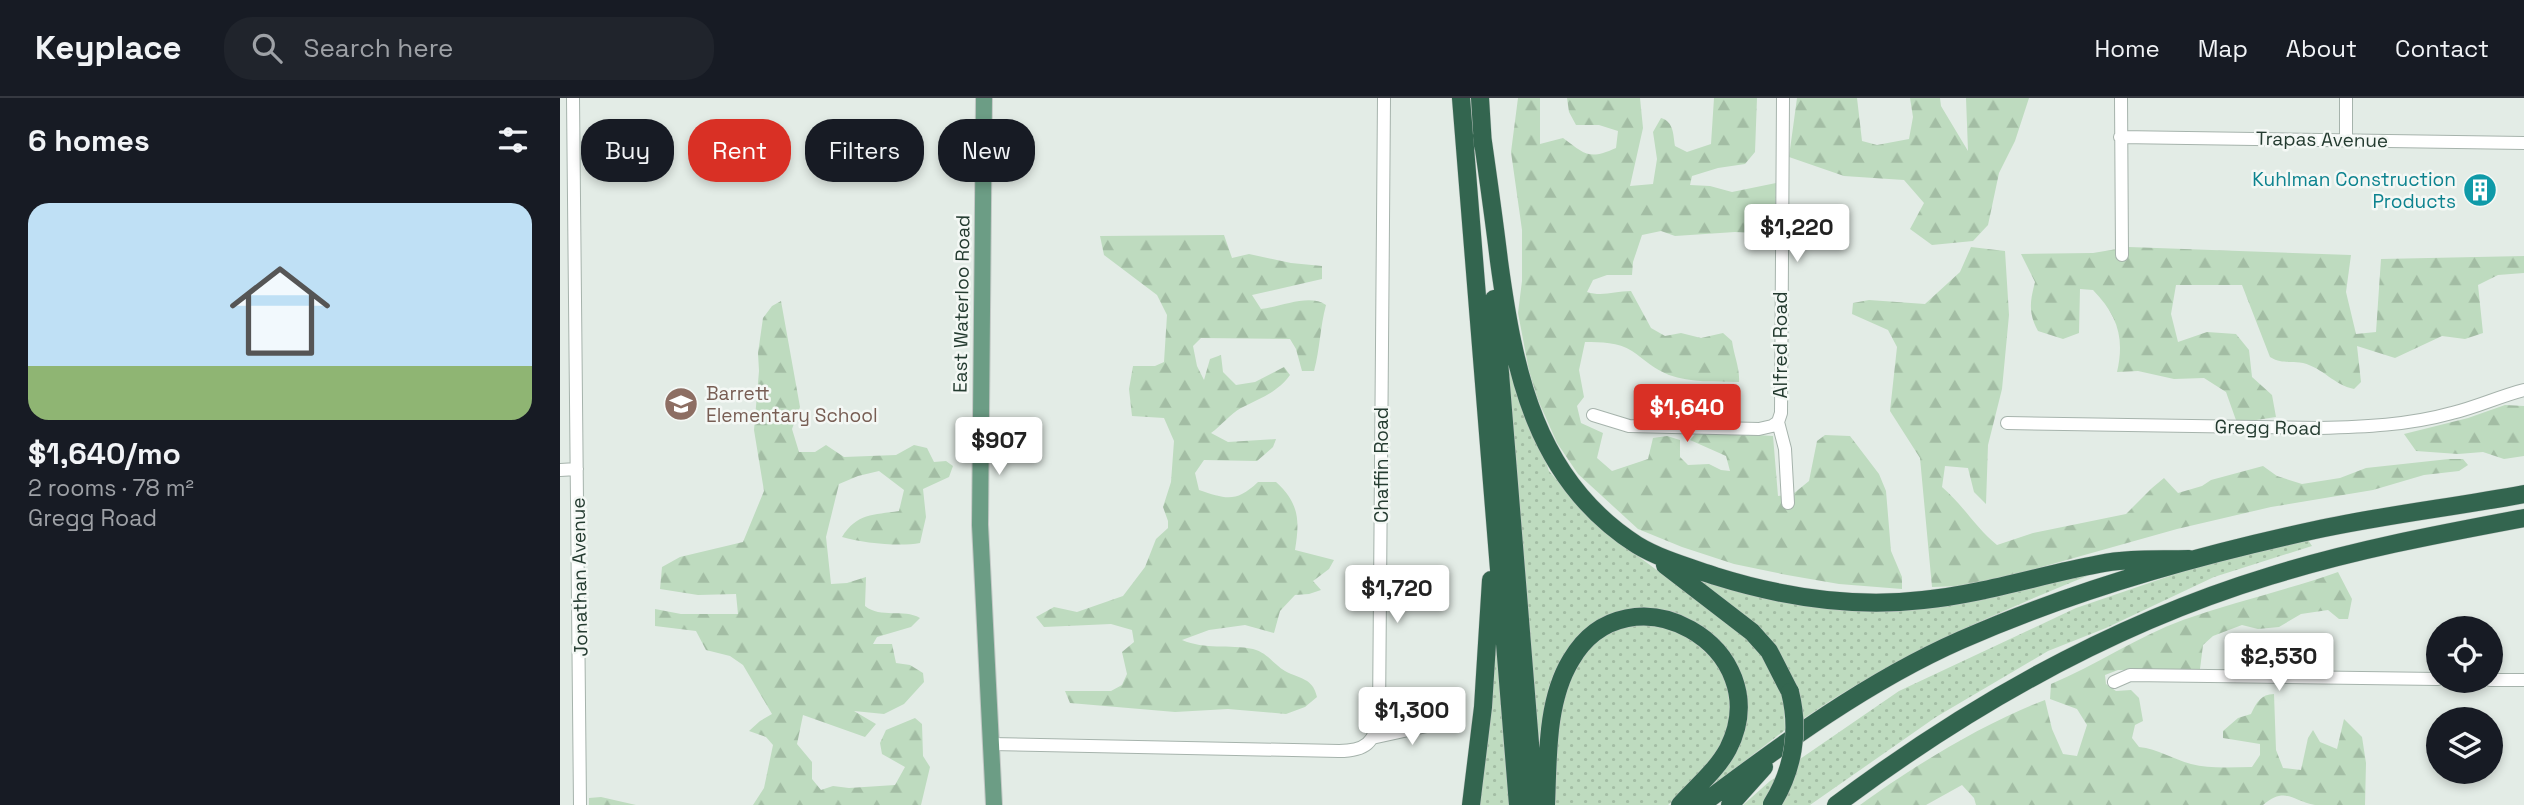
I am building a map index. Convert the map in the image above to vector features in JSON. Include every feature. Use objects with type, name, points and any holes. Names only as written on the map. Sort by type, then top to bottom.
[{"type":"highway","points":[[1461,98],[1518,805]]},
{"type":"highway","points":[[1480,98],[1535,805]]},
{"type":"highway","points":[[1482,135],[1509,330],[1532,416],[1549,452],[1572,486],[1595,511],[1752,632],[1769,651],[1790,692],[1795,720],[1793,749],[1786,777],[1772,804]]},
{"type":"highway","points":[[1701,805],[1782,745],[1864,693],[1960,640],[2054,603],[2189,559],[2316,530],[2524,494]]},
{"type":"highway","points":[[1471,805],[1484,696],[1492,563],[1492,503]]},
{"type":"highway","points":[[1836,805],[1912,750],[1998,696],[2099,642],[2157,616],[2319,561],[2524,518]]},
{"type":"highway","points":[[1639,546],[1697,570],[1742,584],[1781,594],[1847,602],[1922,600],[1972,593],[2124,560],[2189,559]]},
{"type":"highway","points":[[1546,805],[1552,720],[1560,685],[1571,660],[1587,641],[1608,625],[1649,617],[1679,622],[1705,638],[1727,664],[1737,698],[1736,725],[1728,749],[1714,770],[1680,805]]},
{"type":"highway","points":[[1730,805],[1782,745]]},
{"type":"main road","name":"East Waterloo Road","points":[[984,98],[980,525],[994,805]]},
{"type":"street","name":"Jonathan Avenue","points":[[573,98],[580,805]]},
{"type":"street","name":"Chaffin Road","points":[[1372,738],[1379,716],[1384,98]]},
{"type":"street","name":"Alfred Road","points":[[1783,98],[1781,413],[1778,422],[1785,449],[1788,503]]},
{"type":"street","points":[[2121,98],[2122,255]]},
{"type":"street","points":[[2346,98],[2346,139]]},
{"type":"street","name":"Trapas Avenue","points":[[2120,137],[2524,143]]},
{"type":"street","name":"Gregg Road","points":[[2007,423],[2341,428],[2424,420],[2524,390]]},
{"type":"street","points":[[1593,415],[1623,425],[1651,427],[1759,429],[1778,422]]},
{"type":"street","points":[[560,470],[577,470]]},
{"type":"street","points":[[2114,682],[2130,675],[2426,679]]},
{"type":"street","points":[[2503,680],[2524,680]]},
{"type":"street","points":[[991,744],[1339,751],[1361,749],[1372,738],[1445,722]]},
{"type":"green space","points":[[1518,98],[1540,98],[1540,144],[1563,138],[1583,152],[1593,155],[1616,148],[1618,131],[1599,125],[1576,125],[1569,112],[1567,98],[1640,98],[1643,128],[1630,186],[1653,184],[1657,159],[1653,132],[1661,118],[1671,125],[1675,146],[1687,152],[1711,144],[1714,98],[1757,98],[1755,152],[1745,164],[1692,176],[1690,185],[1710,186],[1732,192],[1776,183],[1775,234],[1735,232],[1675,236],[1661,231],[1642,235],[1633,262],[1632,275],[1607,275],[1593,280],[1587,292],[1603,294],[1631,291],[1651,328],[1665,336],[1681,333],[1701,338],[1723,333],[1732,341],[1739,382],[1677,378],[1621,346],[1585,342],[1579,370],[1584,397],[1577,406],[1581,423],[1603,433],[1597,458],[1612,471],[1648,459],[1653,438],[1667,436],[1680,440],[1680,457],[1688,465],[1709,464],[1730,471],[1726,456],[1690,440],[1698,431],[1773,436],[1778,496],[1793,494],[1809,481],[1817,441],[1825,435],[1850,436],[1879,474],[1886,491],[1891,551],[1902,577],[1902,589],[1839,584],[1787,575],[1734,564],[1682,547],[1638,529],[1578,474],[1557,443],[1538,400],[1529,371],[1518,313],[1522,281],[1522,230],[1511,152]]},
{"type":"green space","points":[[1797,98],[1857,98],[1862,141],[1877,145],[1909,139],[1913,117],[1910,98],[1940,98],[1941,106],[1968,151],[1966,98],[2029,98],[2015,141],[1999,173],[1988,225],[1973,241],[1932,245],[1910,229],[1924,203],[1904,180],[1844,176],[1789,157]]},
{"type":"green space","points":[[1224,235],[1232,258],[1249,254],[1322,266],[1322,279],[1252,295],[1261,309],[1303,300],[1326,305],[1314,371],[1302,371],[1296,349],[1290,339],[1201,338],[1193,346],[1197,366],[1204,380],[1210,359],[1221,355],[1223,372],[1236,385],[1255,382],[1284,367],[1290,375],[1274,391],[1237,411],[1211,433],[1228,442],[1276,439],[1273,447],[1257,461],[1204,460],[1195,473],[1199,490],[1230,497],[1243,493],[1258,482],[1276,482],[1289,497],[1296,513],[1295,550],[1334,560],[1329,569],[1313,581],[1321,590],[1295,595],[1280,611],[1274,633],[1245,625],[1209,630],[1182,640],[1199,645],[1258,651],[1285,671],[1309,683],[1317,697],[1305,707],[1286,714],[1228,709],[1175,712],[1070,703],[1065,691],[1111,691],[1122,685],[1127,674],[1122,652],[1134,642],[1132,630],[1111,624],[1044,627],[1036,617],[1054,607],[1077,612],[1123,596],[1145,567],[1156,539],[1168,528],[1163,507],[1171,482],[1174,441],[1164,418],[1132,416],[1129,389],[1133,366],[1155,366],[1164,362],[1167,315],[1157,295],[1104,255],[1100,236]]},
{"type":"green space","points":[[1971,247],[2005,251],[2009,315],[2002,389],[1988,445],[1986,504],[1974,492],[1968,468],[1945,466],[1942,487],[1997,545],[2033,533],[2126,514],[2164,478],[2178,493],[2202,486],[2211,480],[2263,466],[2277,476],[2302,484],[2340,478],[2366,468],[2449,459],[2463,459],[2468,465],[2459,471],[2424,475],[2373,490],[2271,507],[2177,529],[1999,579],[1961,586],[1932,587],[1920,458],[1890,411],[1897,347],[1888,330],[1852,314],[1853,303],[1869,300],[1925,304],[1960,272]]},
{"type":"green space","points":[[2129,247],[2351,255],[2346,292],[2356,334],[2376,332],[2381,259],[2524,256],[2524,273],[2498,275],[2478,285],[2483,333],[2465,339],[2442,336],[2395,358],[2357,346],[2361,382],[2354,389],[2340,384],[2310,365],[2279,361],[2270,357],[2242,285],[2176,285],[2171,314],[2178,342],[2207,332],[2236,334],[2249,350],[2252,377],[2272,395],[2276,417],[2237,423],[2226,392],[2204,378],[2174,379],[2138,371],[2117,372],[2120,348],[2117,327],[2108,308],[2093,290],[2080,289],[2079,333],[2063,339],[2038,331],[2031,307],[2035,282],[2021,254],[2093,253]]},
{"type":"green space","points":[[781,301],[800,407],[792,429],[799,452],[815,452],[826,445],[844,457],[896,455],[914,445],[927,448],[934,462],[946,461],[953,466],[949,477],[923,489],[926,517],[920,543],[881,544],[842,537],[860,519],[899,511],[904,490],[879,471],[839,484],[826,537],[831,584],[847,583],[866,577],[865,606],[878,612],[920,618],[911,627],[877,637],[873,644],[892,644],[896,663],[910,665],[923,673],[924,682],[904,704],[884,714],[854,711],[876,724],[865,737],[803,715],[797,744],[812,762],[812,779],[821,790],[833,786],[849,788],[895,785],[905,767],[882,754],[880,743],[886,730],[915,718],[922,724],[923,756],[930,767],[921,805],[753,805],[764,788],[773,745],[766,737],[749,731],[772,714],[743,665],[730,656],[706,650],[696,631],[655,626],[655,609],[681,614],[738,614],[736,594],[698,595],[660,589],[662,567],[680,557],[743,542],[764,491],[754,430],[758,353],[763,318],[772,306]]},
{"type":"green space","points":[[1511,355],[1549,471],[1585,512],[1615,539],[1658,571],[1697,594],[1758,644],[1775,669],[1784,701],[1785,730],[1698,797],[1739,730],[1723,653],[1638,613],[1583,640],[1562,658],[1547,694],[1538,745],[1504,356]]},
{"type":"green space","points":[[2505,405],[2524,406],[2524,456],[2504,459],[2483,452],[2458,454],[2416,451],[2404,434],[2468,418]]},
{"type":"green space","points":[[2306,537],[2312,546],[2214,577],[2106,628],[2048,651],[1936,717],[1810,805],[1779,805],[1792,782],[1800,759],[1899,691],[2076,608],[2187,570]]},
{"type":"green space","points":[[1684,571],[1833,605],[2086,571],[2087,576],[1977,623],[1905,658],[1803,719],[1795,689]]},
{"type":"green space","points":[[2338,572],[2352,599],[2348,619],[2339,619],[2328,610],[2301,614],[2279,627],[2258,629],[2242,625],[2213,636],[2203,645],[2200,669],[2118,670],[2105,675],[2106,684],[2116,691],[2131,690],[2139,698],[2143,721],[2135,725],[2132,738],[2139,747],[2198,766],[2252,767],[2260,755],[2260,744],[2223,738],[2223,731],[2238,718],[2251,714],[2262,697],[2274,694],[2276,750],[2283,768],[2301,770],[2308,738],[2313,730],[2320,742],[2337,749],[2344,719],[2362,737],[2366,763],[2365,805],[2315,805],[2289,796],[2278,796],[2263,805],[1976,805],[1974,798],[1962,785],[1926,805],[1860,805],[1949,747],[2045,700],[2052,729],[2063,754],[2077,756],[2087,725],[2077,709],[2050,699],[2051,684],[2149,634],[2183,620]]},
{"type":"green space","points":[[1496,607],[1509,805],[1474,805]]},
{"type":"green space","points":[[1628,623],[1679,628],[1726,671],[1731,721],[1719,757],[1668,805],[1552,805],[1561,699],[1570,670],[1600,635]]},
{"type":"green space","points":[[1778,776],[1763,805],[1743,805],[1770,781]]},
{"type":"green space","points":[[601,797],[636,805],[589,805],[589,798]]},
{"type":"place","name":"Kuhlman Construction Products","points":[[2480,190]]},
{"type":"place","name":"Barrett Elementary School","points":[[681,404]]}]
